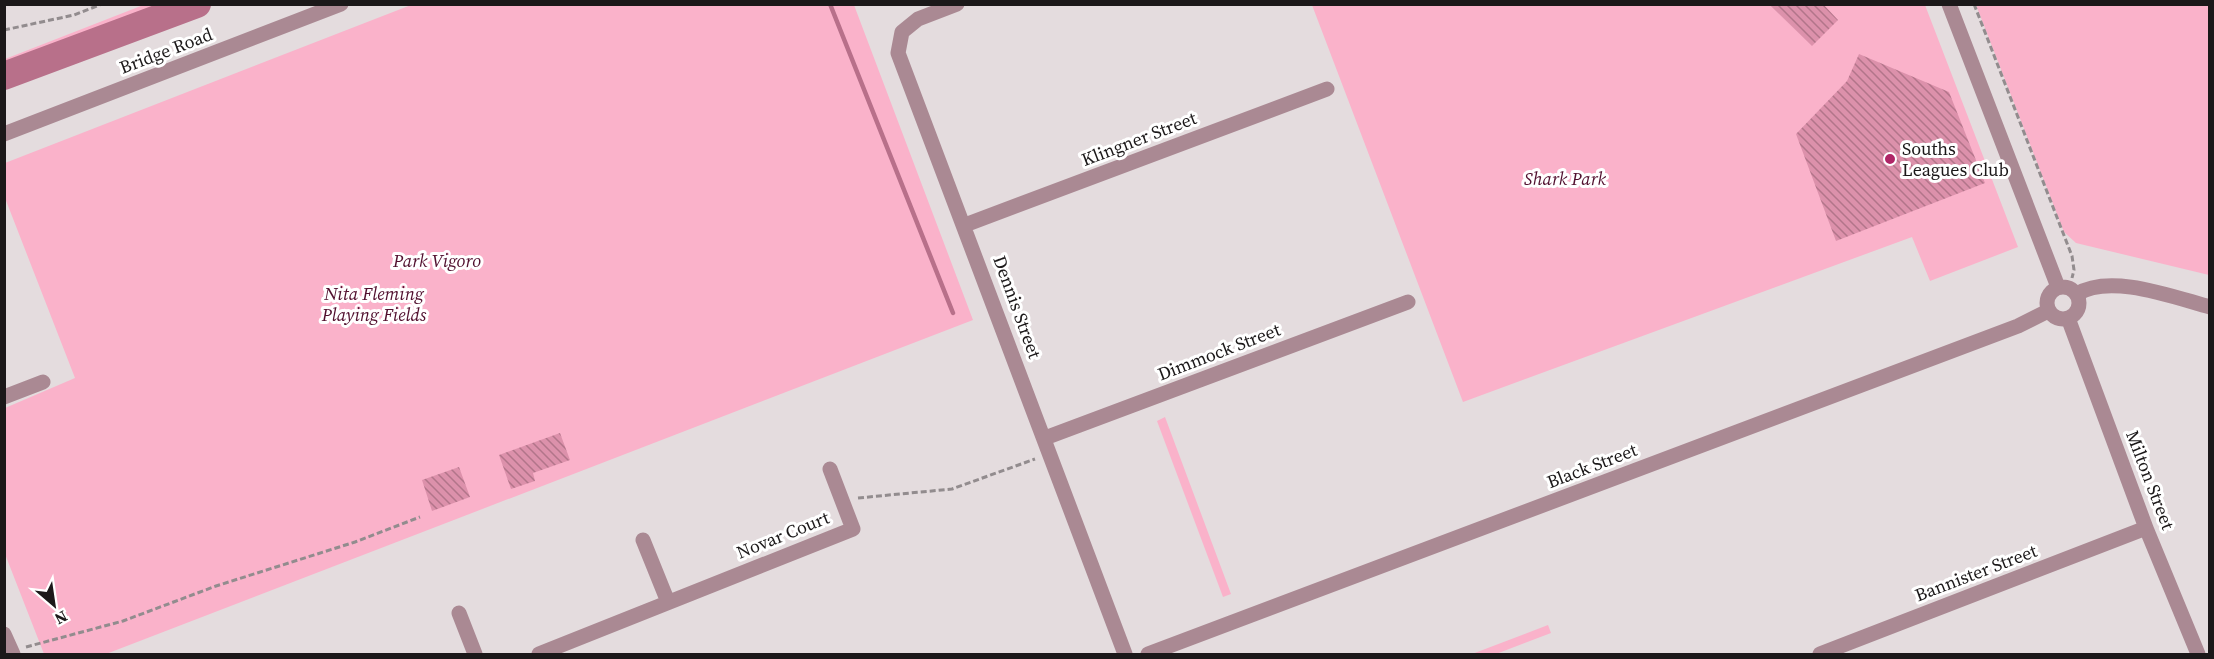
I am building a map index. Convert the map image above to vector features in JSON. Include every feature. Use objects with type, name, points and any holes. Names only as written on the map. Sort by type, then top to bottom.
[{"type":"street","name":"Bridge Road","points":[[4,134],[341,4]]},
{"type":"street","name":"Dennis Street","points":[[957,4],[918,19],[902,32],[898,53],[965,225],[1125,654]]},
{"type":"street","points":[[1949,4],[2068,290],[2078,309],[2068,318],[2057,318],[2048,311],[2047,296],[2068,290],[2104,284],[2210,307]]},
{"type":"street","name":"Klingner Street","points":[[965,225],[1327,89]]},
{"type":"street","name":"Dimmock Street","points":[[1045,438],[1408,302]]},
{"type":"street","name":"Black Street","points":[[1148,654],[2018,326],[2048,311]]},
{"type":"street","name":"Milton Street","points":[[2068,318],[2146,528],[2198,654]]},
{"type":"street","points":[[4,397],[43,382]]},
{"type":"street","name":"Novar Court","points":[[539,654],[853,529],[830,469]]},
{"type":"street","name":"Bannister Street","points":[[1820,654],[2146,528]]},
{"type":"street","points":[[643,540],[668,602]]},
{"type":"street","points":[[459,613],[475,654]]},
{"type":"street","points":[[4,634],[12,653]]},
{"type":"path","points":[[4,30],[74,15],[102,4]]},
{"type":"path","points":[[1974,4],[2072,256],[2074,270],[2068,290]]},
{"type":"path","points":[[842,500],[952,489],[1050,453]]},
{"type":"path","points":[[12,653],[123,621],[216,586],[355,542],[420,517]]},
{"type":"green space","points":[[146,4],[211,5],[5,85],[5,59]]},
{"type":"green space","name":"Park Vigoro","points":[[411,5],[854,5],[973,320],[106,654],[44,654],[5,554],[5,408],[75,378],[5,198],[5,163]]},
{"type":"green space","name":"Shark Park","points":[[1312,5],[1925,5],[2018,247],[1930,281],[1912,237],[1463,402]]},
{"type":"green space","points":[[1976,5],[2209,5],[2209,275],[2076,243],[2064,232]]},
{"type":"green space","points":[[1165,417],[1231,594],[1223,597],[1157,421]]},
{"type":"green space","points":[[1548,625],[1551,633],[1496,654],[1472,654]]},
{"type":"building","points":[[1769,4],[1823,4],[1838,20],[1812,46]]},
{"type":"building","name":"Souths Leagues Club","points":[[1859,54],[1949,92],[1985,183],[1836,241],[1796,134],[1847,81]]},
{"type":"building","points":[[560,433],[570,460],[533,473],[535,481],[511,489],[499,455]]},
{"type":"building","points":[[459,467],[470,497],[432,511],[422,480]]},
{"type":"waterway","points":[[4,76],[197,4]]},
{"type":"waterway","points":[[830,4],[953,313]]},
{"type":"place","name":"Souths Leagues Club","points":[[1890,159]]},
{"type":"park label","name":"Nita Fleming Playing Fields","points":[[374,304]]}]
